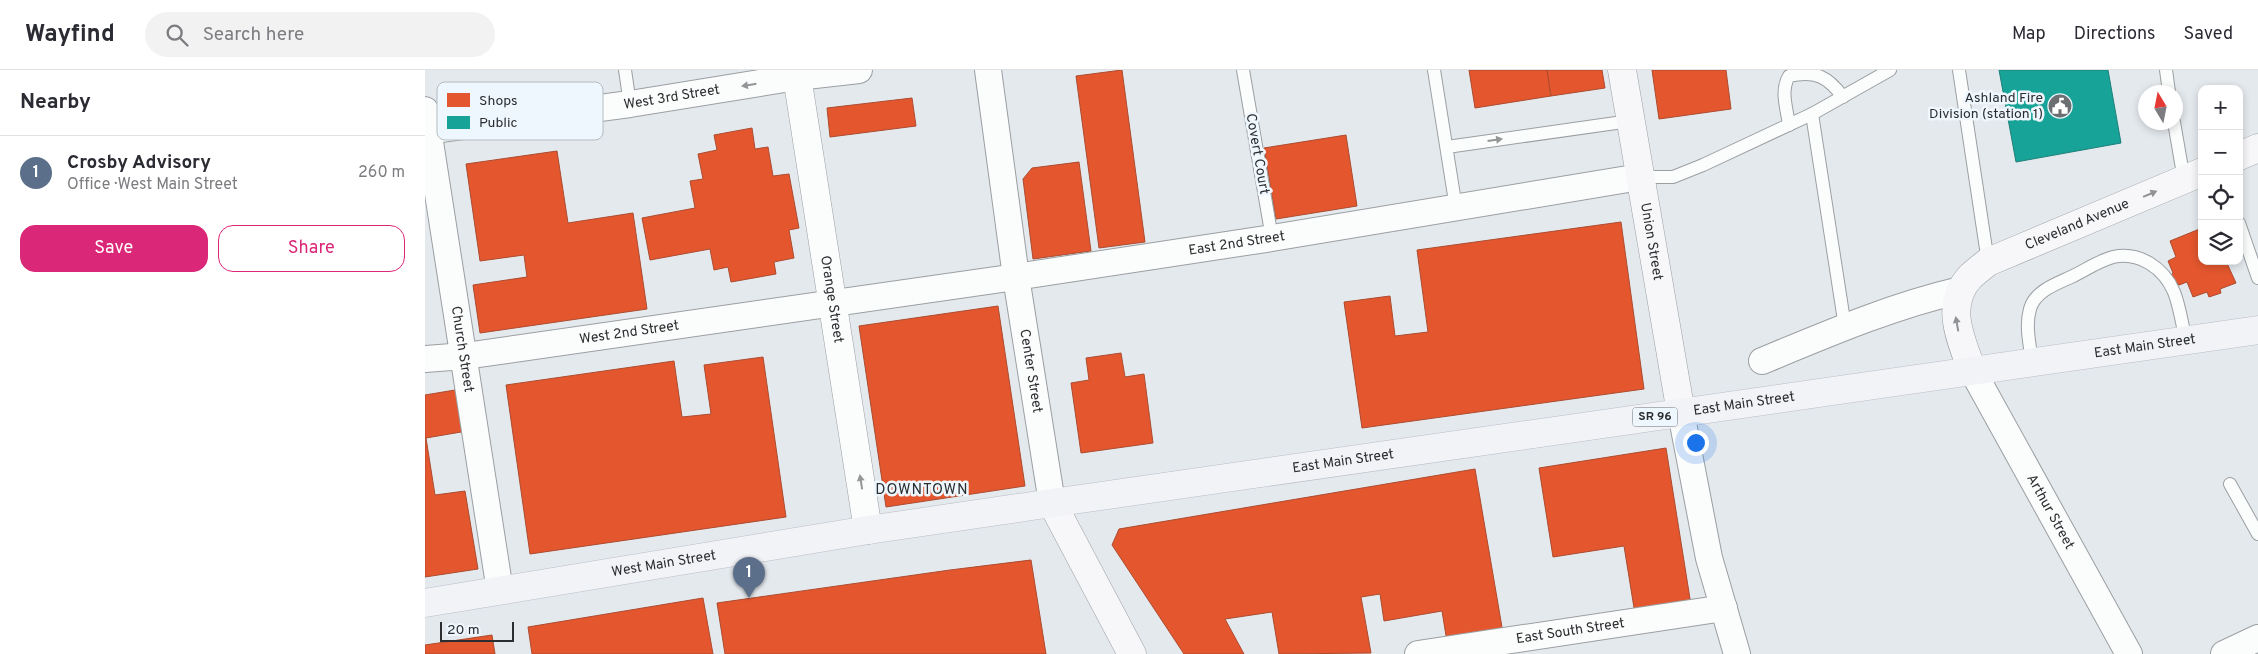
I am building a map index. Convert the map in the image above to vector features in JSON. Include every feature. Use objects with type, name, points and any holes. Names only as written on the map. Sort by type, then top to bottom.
[{"type":"main road","name":"Union Street","points":[[1621,70],[1681,413]]},
{"type":"main road","points":[[2243,154],[2258,148]]},
{"type":"main road","name":"Cleveland Avenue","points":[[1972,370],[1958,331],[1955,311],[1961,290],[1970,277],[1988,262],[2193,176]]},
{"type":"main road","name":"East Main Street","points":[[1052,503],[2258,330]]},
{"type":"main road","name":"West Main Street","points":[[425,603],[869,530],[1052,503]]},
{"type":"main road","name":"Center Street","points":[[1052,503],[1132,654]]},
{"type":"street","name":"West 3rd Street","points":[[603,107],[630,104],[797,74],[859,70]]},
{"type":"street","name":"Center Street","points":[[988,70],[1016,277],[1052,503]]},
{"type":"street","name":"Orange Street","points":[[797,74],[869,530]]},
{"type":"street","name":"Church Street","points":[[426,123],[465,356],[499,591]]},
{"type":"street","name":"East 2nd Street","points":[[833,302],[1016,277],[1272,238],[1640,177]]},
{"type":"street","points":[[1762,361],[1845,327],[1924,299],[1961,290]]},
{"type":"street","name":"West 2nd Street","points":[[425,359],[465,356],[833,302]]},
{"type":"street","name":"Arthur Street","points":[[1972,370],[2129,654]]},
{"type":"street","points":[[1681,413],[1709,558],[1737,654]]},
{"type":"street","name":"East South Street","points":[[1418,654],[1724,608]]},
{"type":"street","points":[[2224,654],[2258,638]]},
{"type":"lane","points":[[625,70],[630,104]]},
{"type":"lane","name":"Covert Court","points":[[1243,70],[1272,238]]},
{"type":"lane","points":[[1434,70],[1456,208]]},
{"type":"lane","points":[[1640,177],[1673,177],[1703,166],[1812,114],[1890,70]]},
{"type":"lane","points":[[1959,70],[1988,262]]},
{"type":"lane","points":[[2166,70],[2168,85]]},
{"type":"lane","points":[[1789,125],[1784,96],[1785,83],[1789,76],[1804,71],[1829,78],[1843,97]]},
{"type":"lane","points":[[1812,114],[1845,327]]},
{"type":"lane","points":[[1447,146],[1631,121]]},
{"type":"lane","points":[[2177,130],[2193,176]]},
{"type":"lane","points":[[2243,235],[2258,278]]},
{"type":"lane","points":[[2032,362],[2027,324],[2030,308],[2039,294],[2052,285],[2112,258],[2128,256],[2143,259],[2154,266],[2169,283],[2174,293],[2186,340]]},
{"type":"lane","points":[[2230,484],[2258,534]]},
{"type":"building: Shops","points":[[1122,70],[1145,242],[1099,248],[1076,76]]},
{"type":"building: Shops","points":[[1469,70],[1547,70],[1551,96],[1475,108]]},
{"type":"building: Shops","points":[[1547,70],[1602,70],[1605,88],[1551,96]]},
{"type":"building: Shops","points":[[1652,70],[1726,70],[1731,109],[1659,119]]},
{"type":"building: Shops","points":[[912,98],[916,126],[830,137],[827,108]]},
{"type":"building: Shops","points":[[752,128],[755,149],[768,147],[773,176],[789,174],[799,228],[789,230],[794,258],[774,262],[776,274],[731,282],[728,267],[714,270],[710,249],[650,260],[642,218],[695,208],[690,181],[703,179],[698,154],[717,150],[714,135]]},
{"type":"building: Shops","points":[[1346,135],[1357,206],[1276,219],[1264,148]]},
{"type":"building: Shops","points":[[557,151],[568,223],[633,213],[647,309],[480,333],[473,285],[527,277],[524,255],[480,261],[466,164]]},
{"type":"building: Shops","points":[[1079,162],[1091,251],[1033,259],[1023,179],[1032,168]]},
{"type":"building: Shops","points":[[1621,222],[1644,389],[1362,428],[1344,302],[1390,296],[1395,336],[1428,332],[1417,250]]},
{"type":"building: Shops","points":[[2198,230],[2198,265],[2228,265],[2236,283],[2220,289],[2221,293],[2209,297],[2207,292],[2193,297],[2187,282],[2179,285],[2170,276],[2173,273],[2168,261],[2176,257],[2170,241]]},
{"type":"building: Shops","points":[[998,306],[1025,486],[886,507],[859,326]]},
{"type":"building: Shops","points":[[1121,353],[1125,377],[1144,374],[1153,443],[1081,453],[1071,383],[1089,380],[1086,358]]},
{"type":"building: Shops","points":[[763,357],[786,517],[530,554],[506,385],[674,361],[682,417],[711,414],[704,365]]},
{"type":"building: Shops","points":[[461,389],[467,431],[426,438],[435,495],[465,491],[478,569],[425,577],[425,395]]},
{"type":"building: Shops","points":[[1666,448],[1691,605],[1635,614],[1624,546],[1553,557],[1539,468]]},
{"type":"building: Shops","points":[[1475,469],[1504,639],[1448,648],[1442,611],[1384,621],[1380,594],[1361,597],[1371,653],[1279,654],[1272,612],[1225,619],[1244,654],[1184,654],[1112,545],[1119,529]]},
{"type":"building: Shops","points":[[1031,560],[1046,654],[725,654],[717,603]]},
{"type":"building: Shops","points":[[703,598],[713,654],[532,654],[528,627]]},
{"type":"building: Shops","points":[[492,635],[495,654],[425,654],[425,645]]},
{"type":"building: Public","name":"Ashland Fire Division (station 1)","points":[[1999,70],[2108,70],[2121,143],[2016,162]]},
{"type":"place","name":"Ashland Fire Division (station 1)","points":[[2060,106]]},
{"type":"place","name":"Crosby Advisory","points":[[749,598]]},
{"type":"district","name":"DOWNTOWN","points":[[922,490]]}]
